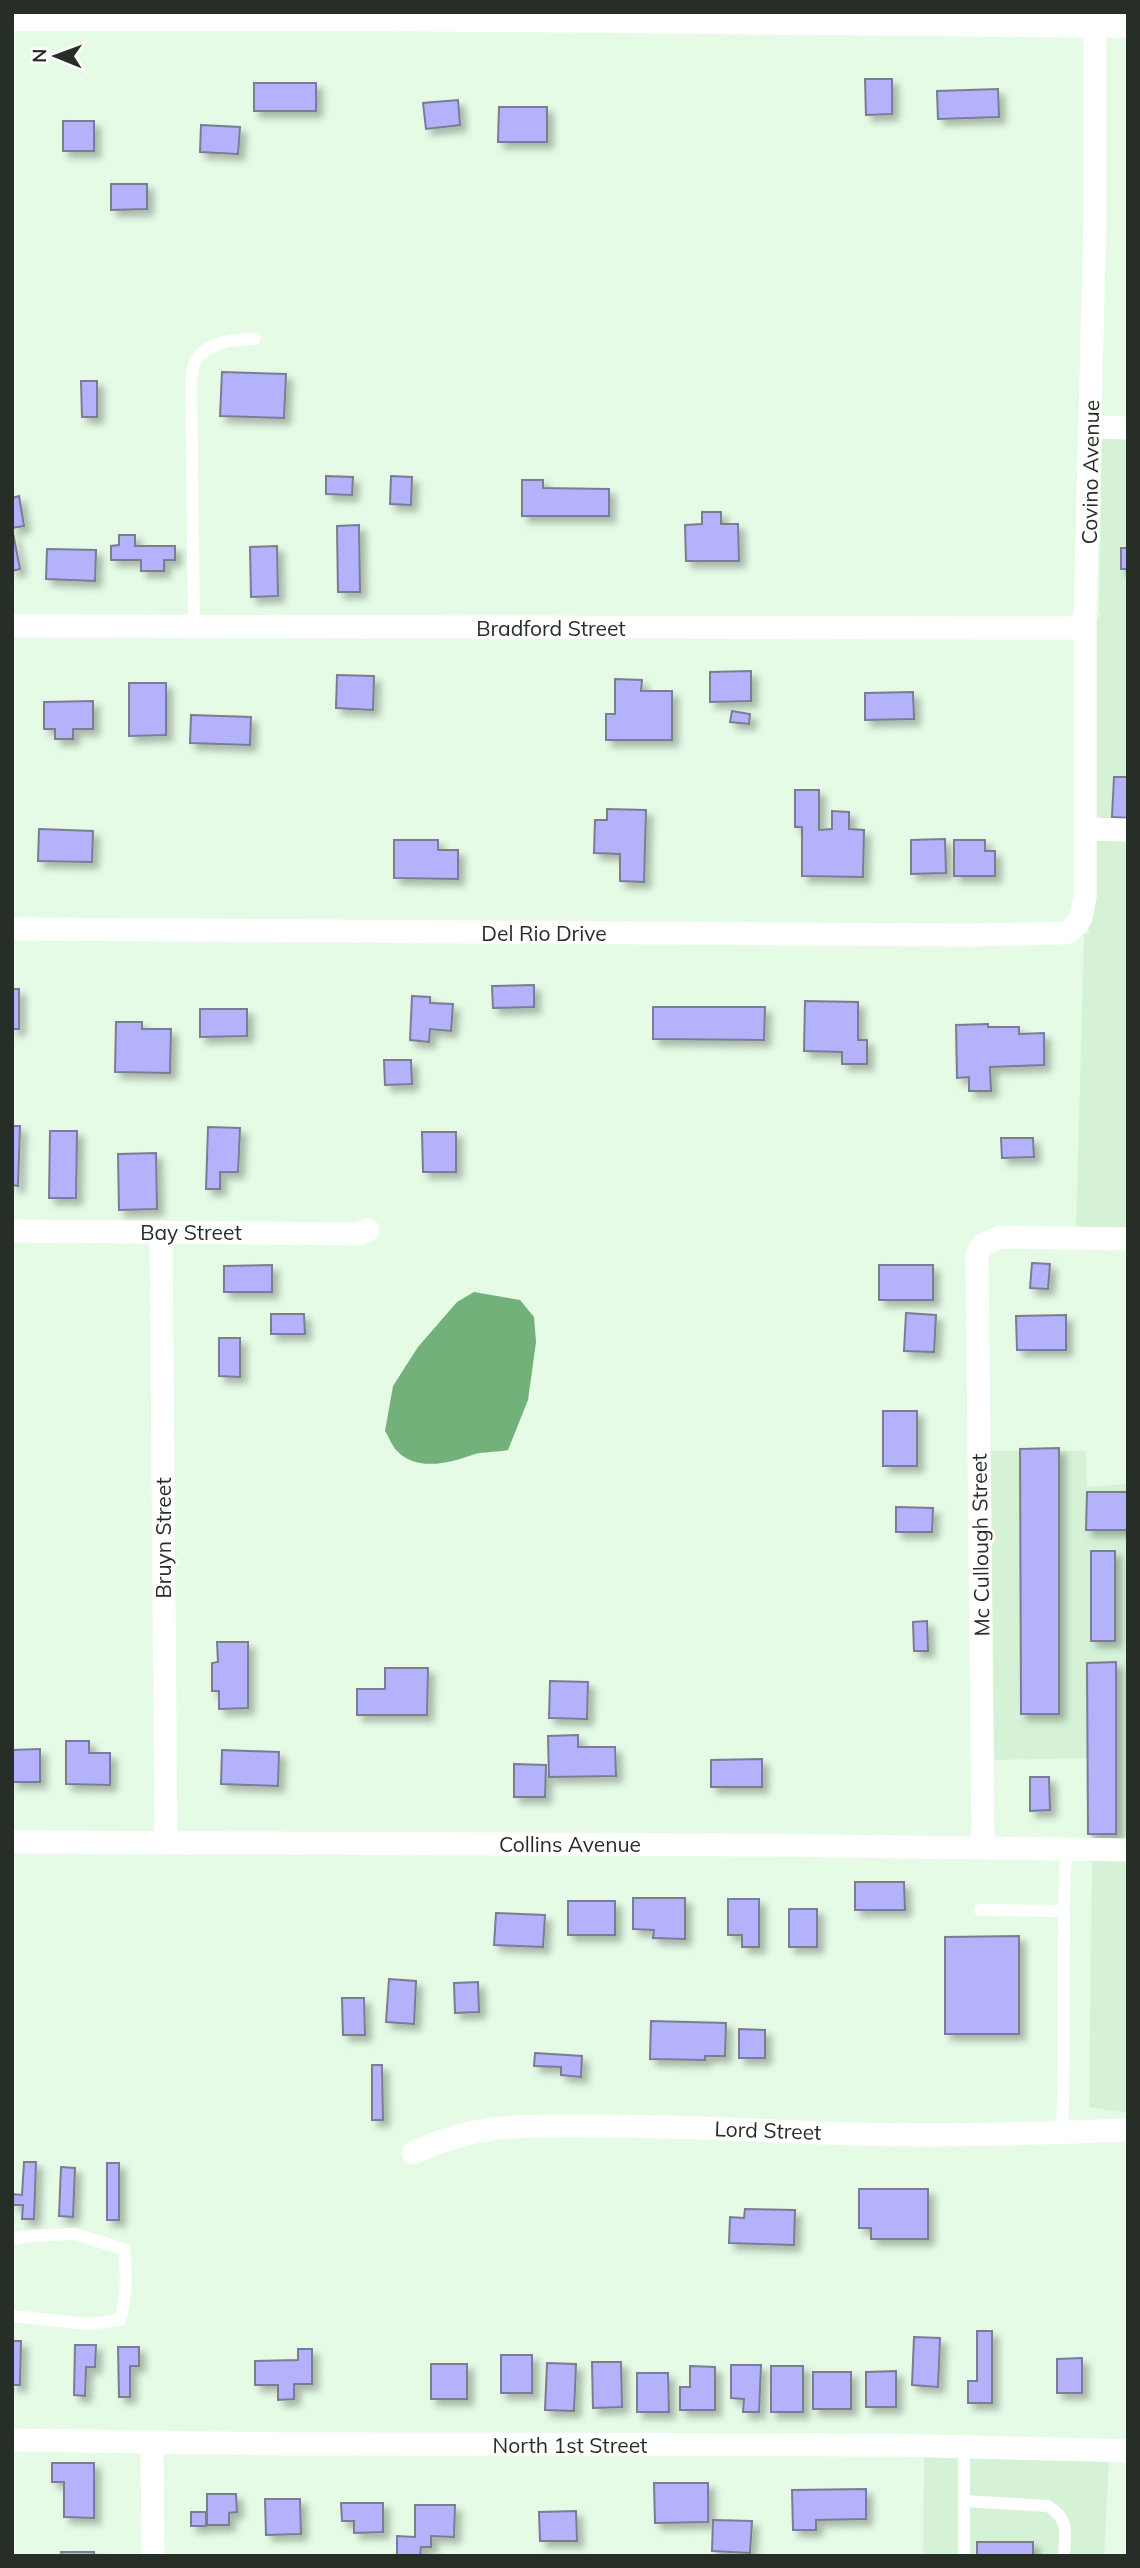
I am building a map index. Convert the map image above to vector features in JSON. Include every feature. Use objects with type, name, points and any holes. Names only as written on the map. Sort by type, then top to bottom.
[{"type":"street","points":[[12,17],[1095,18],[1128,24]]},
{"type":"street","name":"Covino Avenue","points":[[1074,928],[1080,921],[1085,896],[1086,616],[1091,427],[1095,18]]},
{"type":"street","points":[[1091,427],[1128,428]]},
{"type":"street","name":"Bradford Street","points":[[12,626],[1072,628],[1086,616]]},
{"type":"street","points":[[1086,829],[1128,830]]},
{"type":"street","name":"Del Rio Drive","points":[[12,929],[965,935],[1066,933],[1074,928]]},
{"type":"street","name":"Bay Street","points":[[12,1231],[358,1234],[368,1230]]},
{"type":"street","name":"Bruyn Street","points":[[161,1232],[166,1843]]},
{"type":"street","name":"Mc Cullough Street","points":[[983,1847],[977,1255],[984,1244],[1000,1237],[1128,1239]]},
{"type":"street","name":"Collins Avenue","points":[[12,1842],[1128,1850]]},
{"type":"street","name":"Lord Street","points":[[413,2153],[465,2133],[502,2126],[716,2128],[827,2133],[1128,2130]]},
{"type":"street","name":"North 1st Street","points":[[12,2440],[964,2446],[1128,2451]]},
{"type":"street","points":[[152,2442],[153,2556]]},
{"type":"lane","points":[[194,627],[191,430],[193,369],[196,359],[221,342],[255,339]]},
{"type":"lane","points":[[1062,2132],[1066,1849]]},
{"type":"lane","points":[[980,1910],[1064,1911]]},
{"type":"lane","points":[[12,2239],[32,2235],[74,2234],[124,2249],[127,2272],[126,2299],[120,2320],[88,2324],[12,2316]]},
{"type":"lane","points":[[964,2446],[964,2556]]},
{"type":"lane","points":[[965,2501],[1048,2505],[1065,2521],[1064,2556]]},
{"type":"shaded area","points":[[1102,437],[1128,438],[1128,819],[1097,819],[1097,619],[1101,613]]},
{"type":"shaded area","points":[[1097,839],[1128,840],[1128,1229],[1076,1229],[1084,935],[1090,932],[1088,929],[1097,896]]},
{"type":"shaded area","points":[[474,1292],[520,1300],[534,1317],[536,1342],[528,1400],[508,1450],[478,1453],[445,1463],[414,1462],[397,1451],[385,1431],[393,1386],[418,1347],[457,1302]]},
{"type":"shaded area","points":[[991,1451],[1086,1451],[1087,1487],[1128,1484],[1128,1839],[1092,1839],[1091,1758],[994,1760]]},
{"type":"shaded area","points":[[1092,1860],[1128,1860],[1128,2113],[1089,2107]]},
{"type":"shaded area","points":[[924,2456],[1109,2459],[1104,2556],[923,2556]]},
{"type":"building","points":[[865,79],[892,79],[892,114],[866,115]]},
{"type":"building","points":[[254,83],[316,83],[316,111],[254,111]]},
{"type":"building","points":[[998,89],[999,117],[938,119],[937,91]]},
{"type":"building","points":[[458,100],[460,125],[426,129],[423,103]]},
{"type":"building","points":[[499,107],[547,107],[547,142],[498,142]]},
{"type":"building","points":[[63,121],[94,121],[94,151],[63,151]]},
{"type":"building","points":[[201,125],[240,127],[238,154],[200,152]]},
{"type":"building","points":[[111,184],[147,184],[147,209],[111,210]]},
{"type":"building","points":[[222,372],[286,374],[284,418],[220,416]]},
{"type":"building","points":[[81,381],[97,381],[97,417],[82,417]]},
{"type":"building","points":[[326,476],[353,477],[352,495],[326,494]]},
{"type":"building","points":[[391,476],[412,477],[411,505],[390,504]]},
{"type":"building","points":[[522,480],[543,480],[543,488],[609,489],[609,516],[522,516]]},
{"type":"building","points":[[19,496],[24,526],[12,528],[12,498]]},
{"type":"building","points":[[702,512],[721,512],[721,524],[738,524],[739,561],[686,561],[685,525],[702,524]]},
{"type":"building","points":[[359,525],[360,592],[338,592],[337,526]]},
{"type":"building","points":[[12,528],[20,569],[12,571]]},
{"type":"building","points":[[119,535],[135,535],[135,546],[175,546],[175,560],[164,560],[164,571],[141,571],[141,560],[111,560],[111,546],[119,545]]},
{"type":"building","points":[[277,546],[278,596],[251,597],[250,547]]},
{"type":"building","points":[[1121,548],[1128,548],[1128,569],[1121,569]]},
{"type":"building","points":[[47,549],[96,550],[95,581],[46,579]]},
{"type":"building","points":[[751,671],[751,701],[710,702],[710,672]]},
{"type":"building","points":[[337,675],[374,676],[373,710],[336,708]]},
{"type":"building","points":[[615,679],[642,680],[641,691],[672,691],[672,740],[606,740],[606,714],[615,714]]},
{"type":"building","points":[[129,683],[166,683],[166,735],[129,736]]},
{"type":"building","points":[[913,692],[914,719],[865,720],[865,693]]},
{"type":"building","points":[[93,701],[93,729],[73,729],[73,739],[55,739],[55,729],[44,729],[44,702]]},
{"type":"building","points":[[732,711],[750,714],[749,724],[730,722]]},
{"type":"building","points":[[191,715],[251,717],[250,745],[190,743]]},
{"type":"building","points":[[1114,777],[1128,777],[1128,818],[1112,817]]},
{"type":"building","points":[[795,790],[819,790],[819,830],[832,829],[832,811],[849,812],[849,829],[864,830],[863,877],[802,876],[802,827],[795,827]]},
{"type":"building","points":[[607,809],[646,810],[644,882],[620,881],[620,854],[594,853],[595,820],[607,820]]},
{"type":"building","points":[[39,829],[93,831],[92,862],[38,861]]},
{"type":"building","points":[[945,839],[946,873],[911,874],[911,840]]},
{"type":"building","points":[[394,840],[438,840],[438,850],[458,850],[458,879],[394,878]]},
{"type":"building","points":[[954,840],[985,840],[985,851],[995,851],[995,876],[954,876]]},
{"type":"building","points":[[534,985],[534,1007],[493,1008],[492,986]]},
{"type":"building","points":[[12,989],[19,989],[19,1029],[12,1029]]},
{"type":"building","points":[[412,996],[430,997],[430,1003],[453,1004],[451,1031],[430,1029],[429,1042],[410,1040]]},
{"type":"building","points":[[805,1001],[858,1002],[858,1040],[867,1040],[867,1064],[842,1064],[842,1052],[804,1051]]},
{"type":"building","points":[[653,1007],[765,1007],[764,1040],[653,1039]]},
{"type":"building","points":[[200,1009],[247,1009],[247,1036],[200,1037]]},
{"type":"building","points":[[116,1022],[142,1022],[142,1029],[171,1029],[170,1073],[115,1072]]},
{"type":"building","points":[[988,1024],[988,1027],[1019,1027],[1019,1034],[1044,1033],[1044,1065],[990,1067],[991,1091],[969,1091],[969,1077],[957,1078],[956,1025]]},
{"type":"building","points":[[384,1060],[411,1060],[412,1084],[385,1085]]},
{"type":"building","points":[[12,1126],[20,1126],[18,1186],[12,1185]]},
{"type":"building","points":[[208,1127],[240,1128],[238,1172],[220,1172],[220,1189],[206,1189]]},
{"type":"building","points":[[50,1131],[77,1131],[76,1198],[49,1198]]},
{"type":"building","points":[[422,1132],[456,1132],[456,1172],[423,1172]]},
{"type":"building","points":[[1001,1138],[1033,1138],[1034,1157],[1002,1158]]},
{"type":"building","points":[[156,1153],[157,1209],[119,1210],[118,1154]]},
{"type":"building","points":[[1032,1263],[1050,1264],[1048,1289],[1030,1288]]},
{"type":"building","points":[[272,1265],[272,1292],[224,1292],[224,1266]]},
{"type":"building","points":[[879,1265],[933,1265],[933,1300],[879,1300]]},
{"type":"building","points":[[906,1313],[936,1315],[934,1352],[904,1351]]},
{"type":"building","points":[[271,1314],[304,1314],[305,1334],[271,1334]]},
{"type":"building","points":[[1066,1315],[1066,1350],[1017,1350],[1016,1316]]},
{"type":"building","points":[[219,1338],[240,1338],[240,1377],[219,1376]]},
{"type":"building","points":[[883,1411],[917,1411],[917,1466],[883,1466]]},
{"type":"building","points":[[1059,1448],[1059,1714],[1021,1714],[1020,1449]]},
{"type":"building","points":[[1087,1492],[1128,1492],[1128,1530],[1086,1530]]},
{"type":"building","points":[[896,1507],[933,1508],[932,1532],[896,1532]]},
{"type":"building","points":[[1091,1551],[1115,1551],[1115,1641],[1091,1641]]},
{"type":"building","points":[[927,1621],[928,1651],[914,1651],[913,1622]]},
{"type":"building","points":[[217,1642],[248,1642],[248,1708],[219,1709],[219,1691],[212,1691],[212,1663],[218,1662]]},
{"type":"building","points":[[1116,1662],[1116,1834],[1088,1834],[1087,1663]]},
{"type":"building","points":[[385,1668],[428,1668],[427,1715],[357,1715],[357,1689],[385,1689]]},
{"type":"building","points":[[550,1681],[588,1682],[587,1719],[549,1718]]},
{"type":"building","points":[[578,1735],[578,1747],[615,1747],[616,1776],[549,1777],[548,1736]]},
{"type":"building","points":[[66,1741],[89,1741],[89,1753],[110,1753],[110,1785],[66,1784]]},
{"type":"building","points":[[40,1749],[40,1782],[12,1782],[12,1750]]},
{"type":"building","points":[[222,1750],[279,1752],[278,1786],[221,1784]]},
{"type":"building","points":[[762,1759],[762,1787],[711,1787],[711,1760]]},
{"type":"building","points":[[514,1764],[546,1765],[545,1797],[514,1797]]},
{"type":"building","points":[[1030,1777],[1049,1777],[1050,1810],[1030,1811]]},
{"type":"building","points":[[855,1882],[904,1882],[905,1910],[855,1910]]},
{"type":"building","points":[[633,1898],[685,1898],[685,1939],[653,1938],[654,1930],[633,1929]]},
{"type":"building","points":[[728,1899],[759,1899],[759,1947],[742,1947],[742,1935],[728,1935]]},
{"type":"building","points":[[568,1901],[615,1901],[615,1935],[568,1935]]},
{"type":"building","points":[[789,1909],[817,1909],[817,1947],[789,1947]]},
{"type":"building","points":[[496,1913],[545,1915],[543,1947],[494,1945]]},
{"type":"building","points":[[1019,1936],[1019,2034],[945,2034],[945,1937]]},
{"type":"building","points":[[389,1979],[416,1981],[414,2024],[386,2022]]},
{"type":"building","points":[[478,1982],[479,2012],[455,2013],[454,1983]]},
{"type":"building","points":[[342,1998],[364,1998],[365,2035],[343,2035]]},
{"type":"building","points":[[651,2021],[726,2023],[725,2056],[705,2056],[705,2060],[650,2059]]},
{"type":"building","points":[[739,2029],[765,2030],[765,2058],[739,2058]]},
{"type":"building","points":[[535,2053],[582,2056],[581,2077],[561,2075],[561,2067],[534,2066]]},
{"type":"building","points":[[372,2065],[382,2065],[383,2120],[372,2120]]},
{"type":"building","points":[[24,2162],[36,2162],[34,2219],[22,2219],[23,2205],[13,2205],[13,2194],[22,2195]]},
{"type":"building","points":[[107,2163],[119,2163],[119,2220],[107,2220]]},
{"type":"building","points":[[61,2167],[75,2168],[73,2217],[59,2216]]},
{"type":"building","points":[[859,2189],[928,2189],[928,2239],[871,2239],[871,2228],[859,2228]]},
{"type":"building","points":[[745,2209],[795,2210],[794,2245],[729,2243],[730,2217],[744,2218]]},
{"type":"building","points":[[977,2331],[992,2331],[992,2403],[968,2403],[968,2381],[977,2381]]},
{"type":"building","points":[[914,2337],[940,2338],[938,2387],[912,2385]]},
{"type":"building","points":[[12,2341],[21,2341],[20,2385],[12,2385]]},
{"type":"building","points":[[75,2345],[96,2345],[95,2367],[86,2367],[85,2396],[74,2395]]},
{"type":"building","points":[[118,2347],[139,2347],[139,2366],[130,2366],[130,2397],[119,2397]]},
{"type":"building","points":[[298,2349],[312,2349],[312,2384],[294,2384],[294,2399],[278,2400],[278,2385],[255,2385],[255,2361],[298,2360]]},
{"type":"building","points":[[501,2355],[532,2355],[532,2393],[501,2393]]},
{"type":"building","points":[[1082,2358],[1082,2393],[1057,2393],[1057,2359]]},
{"type":"building","points":[[592,2362],[621,2362],[622,2407],[593,2408]]},
{"type":"building","points":[[547,2363],[576,2364],[574,2411],[545,2410]]},
{"type":"building","points":[[431,2364],[467,2364],[467,2399],[431,2399]]},
{"type":"building","points":[[731,2365],[761,2365],[759,2412],[743,2412],[744,2399],[731,2398]]},
{"type":"building","points":[[690,2366],[715,2367],[715,2410],[680,2410],[680,2387],[690,2387]]},
{"type":"building","points":[[771,2366],[803,2366],[803,2412],[771,2412]]},
{"type":"building","points":[[896,2371],[896,2407],[866,2407],[866,2372]]},
{"type":"building","points":[[813,2372],[851,2372],[851,2409],[813,2409]]},
{"type":"building","points":[[637,2373],[668,2373],[669,2412],[637,2412]]},
{"type":"building","points":[[52,2463],[94,2463],[94,2518],[64,2517],[64,2482],[52,2482]]},
{"type":"building","points":[[654,2483],[708,2483],[708,2522],[655,2523]]},
{"type":"building","points":[[866,2489],[866,2519],[816,2520],[816,2530],[793,2530],[792,2490]]},
{"type":"building","points":[[207,2494],[236,2494],[237,2512],[229,2513],[229,2525],[207,2525]]},
{"type":"building","points":[[265,2499],[300,2499],[301,2534],[266,2535]]},
{"type":"building","points":[[341,2503],[383,2503],[383,2532],[354,2533],[354,2521],[342,2521]]},
{"type":"building","points":[[415,2505],[455,2505],[454,2537],[431,2536],[431,2547],[421,2547],[420,2556],[397,2556],[397,2536],[415,2537]]},
{"type":"building","points":[[576,2511],[577,2541],[540,2541],[539,2512]]},
{"type":"building","points":[[191,2512],[206,2512],[206,2526],[191,2526]]},
{"type":"building","points":[[713,2520],[752,2521],[750,2553],[712,2551]]},
{"type":"building","points":[[977,2542],[1033,2542],[1033,2556],[977,2556]]},
{"type":"building","points":[[61,2552],[94,2552],[94,2556],[62,2556]]}]
